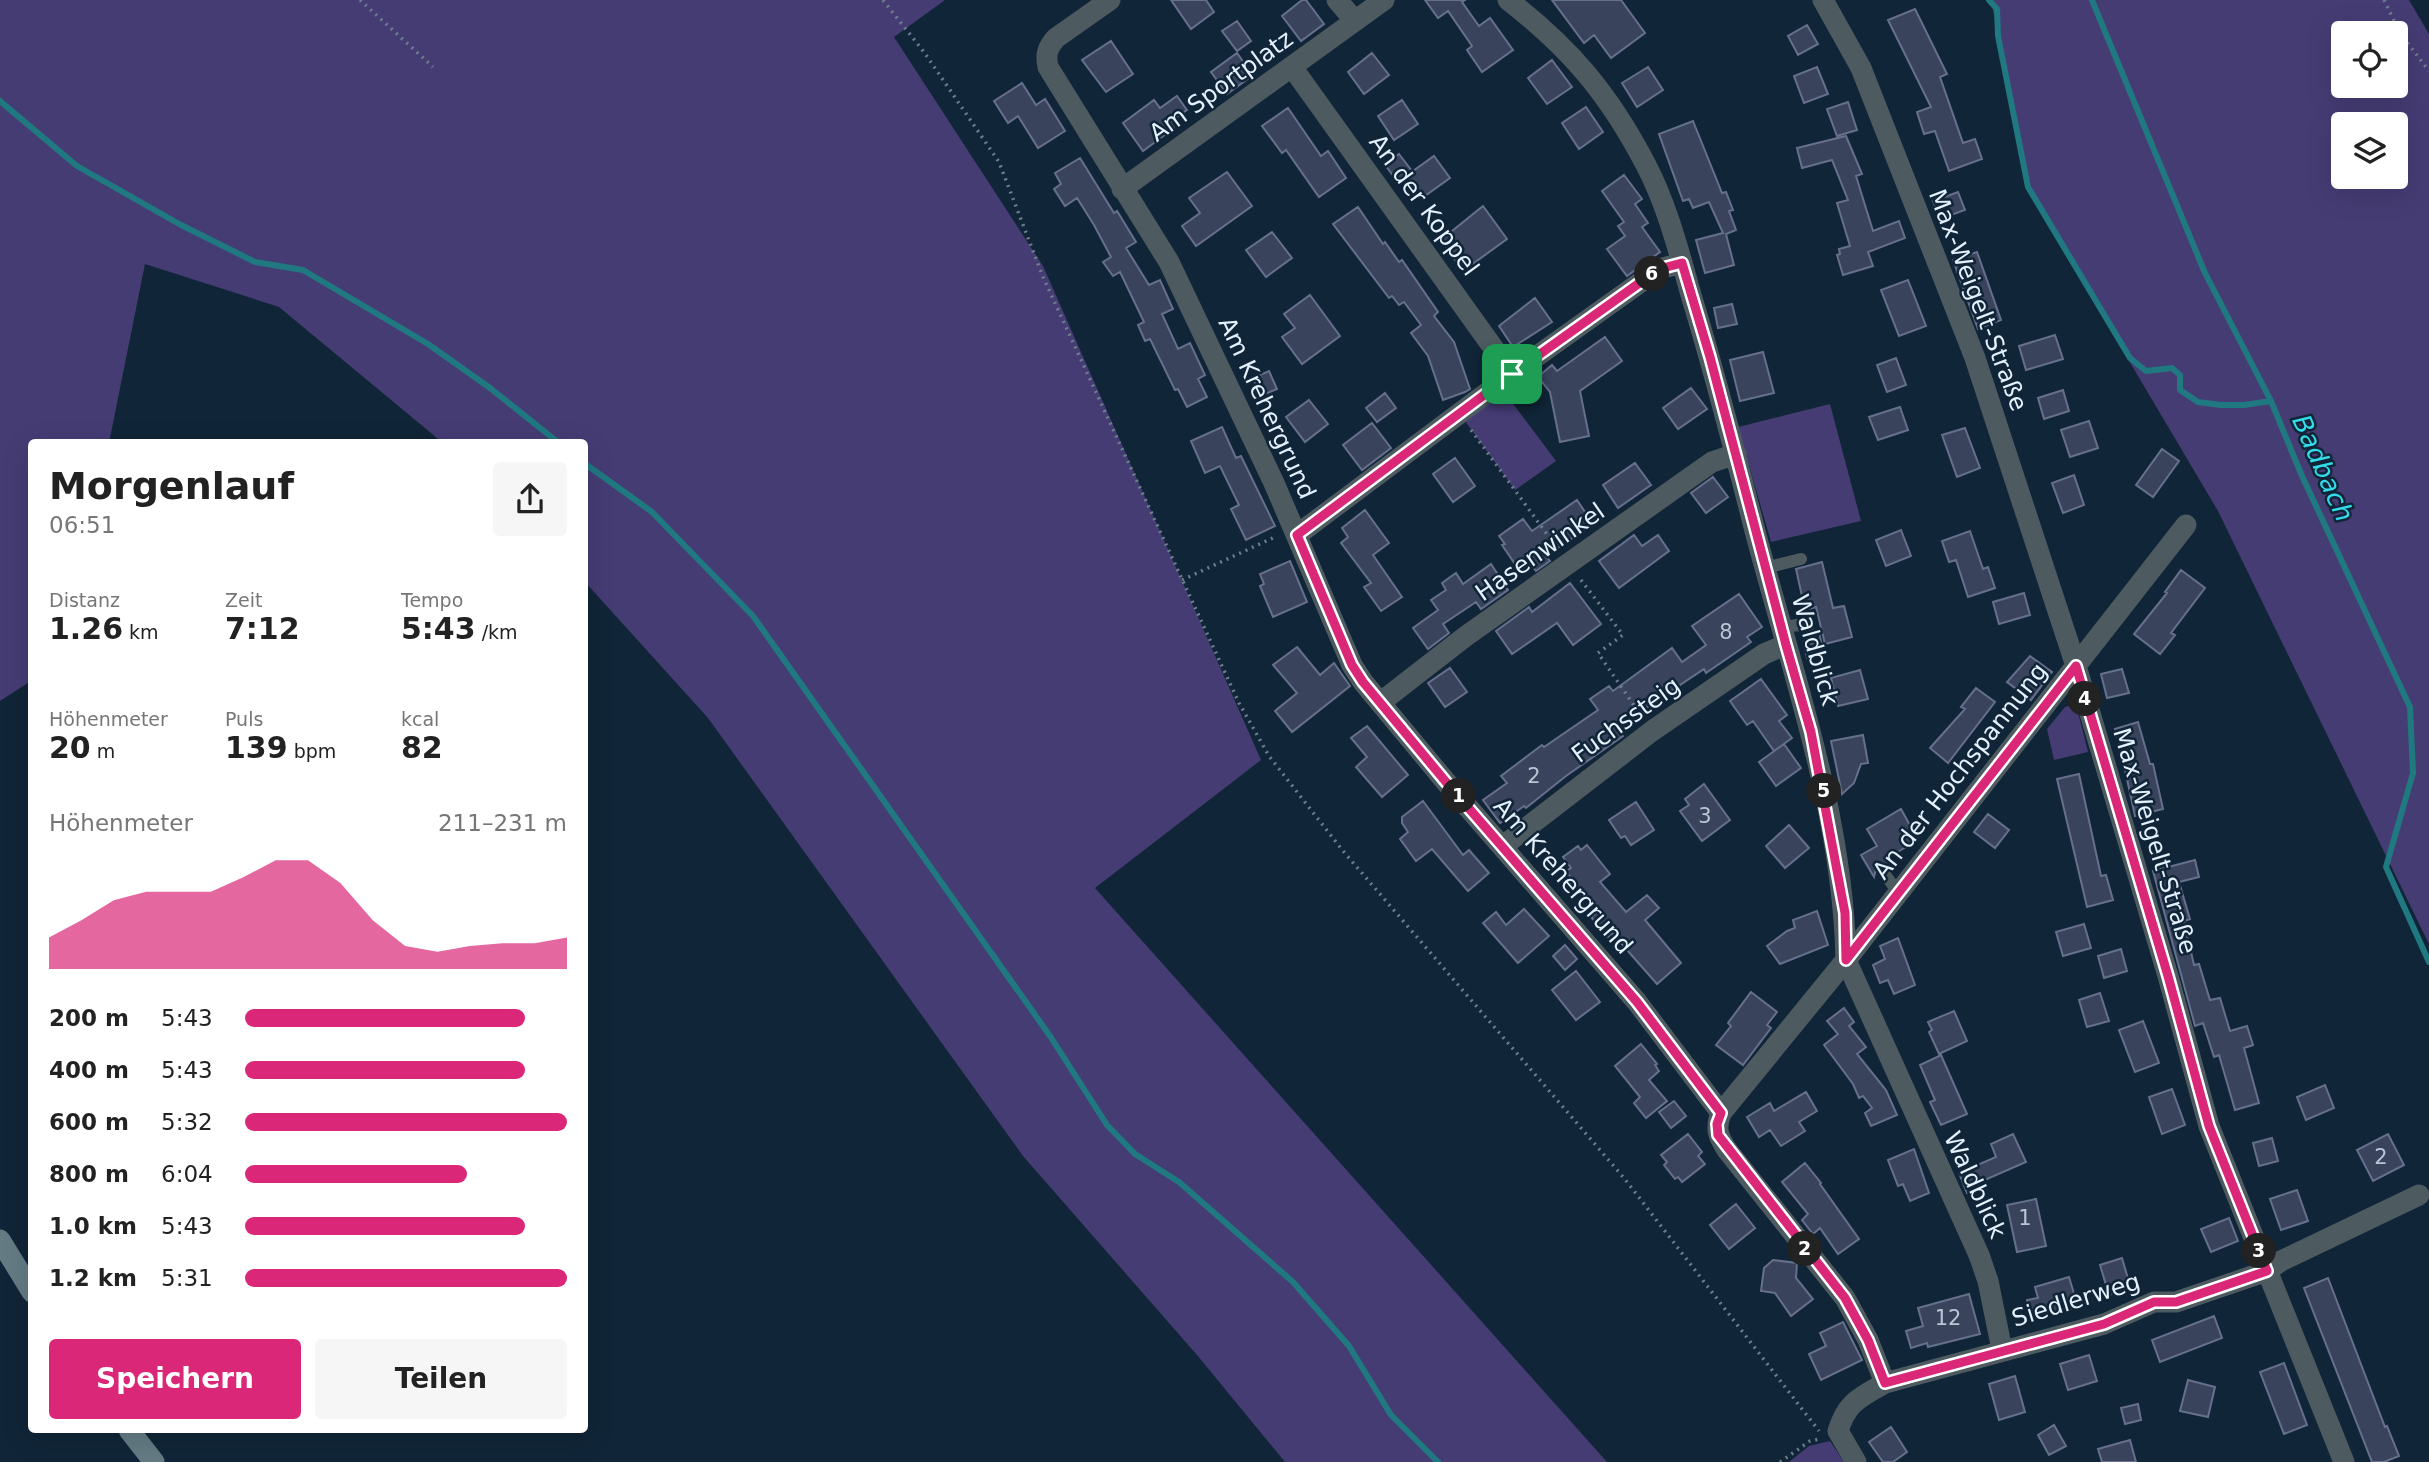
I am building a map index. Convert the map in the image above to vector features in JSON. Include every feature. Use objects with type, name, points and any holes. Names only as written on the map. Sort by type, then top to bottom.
[{"type":"main road","points":[[0,1240],[28,1286]]},
{"type":"main road","points":[[131,1433],[153,1462]]},
{"type":"street","name":"Am Krehergrund","points":[[1110,0],[1056,38],[1049,46],[1046,57],[1052,75],[1169,262],[1296,532],[1352,665],[1446,782],[1637,1002],[1721,1113],[1717,1124],[1718,1135],[1845,1298],[1868,1340],[1885,1383]]},
{"type":"street","points":[[1337,0],[1355,21]]},
{"type":"street","name":"Am Sportplatz","points":[[1122,189],[1384,0]]},
{"type":"street","name":"Waldblick","points":[[1508,0],[1550,34],[1585,70],[1609,101],[1647,168],[1682,263],[1811,732],[1822,779],[1845,913],[1846,960],[1979,1255],[1988,1281],[2002,1350]]},
{"type":"street","name":"Max-Weigelt-Straße","points":[[1823,0],[1861,68],[1975,358],[2076,666],[2168,976],[2209,1126],[2344,1462]]},
{"type":"street","name":"An der Koppel","points":[[1292,67],[1512,374]]},
{"type":"street","points":[[1296,532],[1659,269],[1682,263]]},
{"type":"street","name":"Hasenwinkel","points":[[1381,702],[1466,636],[1712,461],[1736,454]]},
{"type":"street","name":"An der Hochspannung","points":[[1721,1113],[1846,960],[2186,525]]},
{"type":"street","name":"Fuchssteig","points":[[1503,846],[1652,731],[1764,654],[1783,637]]},
{"type":"street","name":"Siedlerweg","points":[[1856,1462],[1838,1431],[1844,1412],[1861,1397],[1885,1383],[2104,1324],[2154,1302],[2176,1302],[2267,1271],[2281,1261],[2419,1195]]},
{"type":"lane","points":[[1765,568],[1801,559]]},
{"type":"lane","points":[[1783,637],[1802,626],[1807,628],[1811,639]]},
{"type":"lane","points":[[1883,872],[1898,892]]},
{"type":"path","points":[[360,0],[433,67]]},
{"type":"path","points":[[883,0],[924,51],[999,162],[1042,277],[1239,703],[1269,756],[1343,851],[1624,1178],[1824,1438],[1811,1441],[1780,1462]]},
{"type":"path","points":[[2384,0],[2400,33],[2429,71]]},
{"type":"path","points":[[1460,414],[1623,635],[1598,653],[1652,731]]},
{"type":"path","points":[[1182,580],[1296,532]]},
{"type":"shaded area","points":[[0,0],[945,0],[894,37],[1043,266],[1261,760],[1095,888],[1607,1462],[1285,1462],[1197,1355],[1023,1156],[708,718],[588,585],[588,439],[438,439],[279,307],[145,264],[110,439],[28,439],[28,683],[0,701]]},
{"type":"shaded area","points":[[1991,0],[2409,0],[2429,34],[2429,944],[2218,511],[2029,192]]},
{"type":"shaded area","points":[[1499,385],[1556,461],[1515,490],[1460,414]]},
{"type":"shaded area","points":[[1830,404],[1861,521],[1771,542],[1738,427]]},
{"type":"shaded area","points":[[2069,706],[2078,712],[2088,752],[2054,760],[2047,729],[2065,707]]},
{"type":"shaded area","points":[[1830,1441],[1844,1462],[1789,1462],[1809,1446]]},
{"type":"building","points":[[1171,0],[1206,0],[1214,12],[1191,29]]},
{"type":"building","points":[[1302,0],[1306,0],[1324,24],[1301,41],[1282,16]]},
{"type":"building","points":[[1425,0],[1465,0],[1462,2],[1479,26],[1490,18],[1513,50],[1482,72],[1467,50],[1472,46],[1448,11],[1438,18]]},
{"type":"building","points":[[1552,0],[1621,0],[1645,33],[1611,58],[1594,35],[1584,43]]},
{"type":"building","points":[[1915,9],[1947,74],[1940,77],[1963,143],[1975,139],[1982,159],[1949,171],[1935,131],[1924,134],[1917,112],[1931,107],[1888,20]]},
{"type":"building","points":[[1237,21],[1251,41],[1237,51],[1222,31]]},
{"type":"building","points":[[1807,25],[1818,44],[1798,55],[1788,36]]},
{"type":"building","points":[[1111,41],[1133,74],[1106,92],[1082,60]]},
{"type":"building","points":[[1237,53],[1253,75],[1227,94],[1211,72]]},
{"type":"building","points":[[1372,53],[1389,75],[1364,94],[1348,72]]},
{"type":"building","points":[[1552,60],[1572,87],[1547,104],[1528,78]]},
{"type":"building","points":[[1648,67],[1663,90],[1637,107],[1622,83]]},
{"type":"building","points":[[1817,67],[1828,94],[1804,103],[1794,76]]},
{"type":"building","points":[[1022,83],[1036,105],[1045,99],[1065,131],[1038,148],[1018,116],[1008,123],[994,101]]},
{"type":"building","points":[[1177,96],[1187,110],[1170,122],[1174,128],[1143,151],[1123,123],[1154,100],[1160,108]]},
{"type":"building","points":[[1402,100],[1418,124],[1394,140],[1378,116]]},
{"type":"building","points":[[1848,102],[1857,130],[1837,136],[1827,109]]},
{"type":"building","points":[[1586,107],[1603,132],[1579,149],[1562,123]]},
{"type":"building","points":[[1288,108],[1321,156],[1328,151],[1346,178],[1319,197],[1286,150],[1282,153],[1262,126]]},
{"type":"building","points":[[1693,121],[1722,193],[1726,192],[1733,210],[1729,211],[1736,230],[1726,234],[1734,265],[1705,273],[1696,240],[1723,233],[1709,202],[1693,208],[1689,199],[1683,201],[1659,134]]},
{"type":"building","points":[[1846,136],[1862,174],[1856,176],[1873,231],[1899,221],[1905,238],[1868,252],[1873,266],[1843,275],[1837,255],[1840,254],[1839,249],[1850,246],[1837,203],[1848,200],[1832,160],[1802,168],[1797,148]]},
{"type":"building","points":[[1399,154],[1412,171],[1398,182],[1385,165]]},
{"type":"building","points":[[1434,156],[1450,178],[1422,198],[1406,176]]},
{"type":"building","points":[[1080,158],[1114,213],[1117,211],[1136,242],[1126,248],[1149,285],[1160,280],[1173,309],[1162,314],[1178,349],[1190,343],[1205,375],[1198,379],[1207,397],[1187,407],[1178,389],[1175,390],[1150,339],[1145,341],[1138,325],[1144,322],[1120,272],[1113,276],[1103,262],[1111,257],[1094,225],[1077,198],[1065,206],[1054,189],[1061,184],[1055,173]]},
{"type":"building","points":[[1227,172],[1252,206],[1196,246],[1182,226],[1200,213],[1189,198]]},
{"type":"building","points":[[1624,175],[1642,199],[1635,204],[1648,223],[1642,227],[1660,252],[1627,276],[1607,249],[1625,236],[1618,226],[1624,222],[1602,191]]},
{"type":"building","points":[[1958,192],[1965,210],[1940,219],[1933,201]]},
{"type":"building","points":[[1483,206],[1507,239],[1463,271],[1441,240]]},
{"type":"building","points":[[1358,207],[1383,244],[1385,242],[1399,262],[1402,260],[1438,312],[1434,316],[1454,342],[1470,389],[1465,392],[1443,400],[1428,356],[1411,333],[1421,325],[1404,302],[1399,305],[1392,296],[1389,298],[1333,224]]},
{"type":"building","points":[[1272,232],[1292,258],[1266,277],[1246,250]]},
{"type":"building","points":[[1977,252],[2001,320],[1978,329],[1953,260]]},
{"type":"building","points":[[1908,280],[1926,326],[1899,336],[1881,290]]},
{"type":"building","points":[[1310,295],[1340,336],[1302,364],[1282,337],[1295,328],[1284,314]]},
{"type":"building","points":[[1535,298],[1552,322],[1513,347],[1499,326]]},
{"type":"building","points":[[1732,304],[1737,324],[1718,328],[1714,308]]},
{"type":"building","points":[[2055,335],[2063,359],[2026,370],[2019,346]]},
{"type":"building","points":[[1605,337],[1622,361],[1580,391],[1589,436],[1560,442],[1550,392],[1538,377],[1552,365],[1557,371]]},
{"type":"building","points":[[1763,352],[1774,393],[1740,401],[1730,360]]},
{"type":"building","points":[[1896,358],[1906,385],[1887,392],[1877,365]]},
{"type":"building","points":[[1269,371],[1277,389],[1260,396],[1253,378]]},
{"type":"building","points":[[1691,388],[1707,409],[1678,429],[1663,408]]},
{"type":"building","points":[[2063,390],[2069,411],[2044,419],[2038,398]]},
{"type":"building","points":[[1385,393],[1396,408],[1377,422],[1366,408]]},
{"type":"building","points":[[1309,400],[1328,424],[1305,442],[1286,417]]},
{"type":"building","points":[[1900,407],[1908,430],[1878,440],[1869,417]]},
{"type":"building","points":[[2089,421],[2098,448],[2070,457],[2061,430]]},
{"type":"building","points":[[1372,423],[1391,448],[1362,470],[1343,445]]},
{"type":"building","points":[[1222,427],[1236,458],[1241,456],[1275,526],[1246,540],[1231,509],[1239,505],[1220,466],[1205,473],[1191,441]]},
{"type":"building","points":[[1965,428],[1980,468],[1957,477],[1942,435]]},
{"type":"building","points":[[2162,449],[2179,461],[2153,497],[2136,485]]},
{"type":"building","points":[[1455,458],[1475,486],[1453,502],[1433,474]]},
{"type":"building","points":[[1635,463],[1651,485],[1618,508],[1603,485]]},
{"type":"building","points":[[2074,475],[2084,505],[2063,513],[2052,483]]},
{"type":"building","points":[[1713,477],[1728,497],[1706,513],[1691,493]]},
{"type":"building","points":[[1577,500],[1593,524],[1546,556],[1550,561],[1536,571],[1525,557],[1515,564],[1499,536],[1523,519],[1532,531]]},
{"type":"building","points":[[1365,510],[1389,543],[1373,555],[1402,597],[1381,611],[1364,587],[1371,583],[1341,543],[1348,537],[1342,528]]},
{"type":"building","points":[[1901,530],[1911,556],[1886,566],[1876,540]]},
{"type":"building","points":[[1970,531],[1983,569],[1988,567],[1995,588],[1968,597],[1956,560],[1949,562],[1942,541]]},
{"type":"building","points":[[1634,535],[1642,546],[1658,535],[1669,551],[1619,588],[1599,561]]},
{"type":"building","points":[[1290,561],[1307,602],[1273,617],[1260,586],[1264,584],[1260,574]]},
{"type":"building","points":[[1822,562],[1833,608],[1844,606],[1852,637],[1825,644],[1816,607],[1805,610],[1796,569]]},
{"type":"building","points":[[1491,564],[1508,590],[1481,609],[1476,602],[1443,624],[1449,633],[1428,649],[1413,628],[1438,610],[1431,600],[1446,590],[1442,583],[1456,573],[1463,584]]},
{"type":"building","points":[[2181,570],[2205,588],[2171,633],[2175,635],[2160,654],[2134,634],[2167,593],[2165,592]]},
{"type":"building","points":[[1570,583],[1601,624],[1573,645],[1557,623],[1512,654],[1496,631],[1529,607],[1532,612]]},
{"type":"building","points":[[2024,593],[2030,615],[1999,624],[1993,602]]},
{"type":"building","points":[[1739,594],[1762,627],[1747,637],[1751,642],[1706,673],[1704,669],[1631,718],[1633,720],[1618,730],[1623,736],[1526,808],[1524,806],[1500,823],[1483,800],[1507,783],[1501,776],[1542,745],[1544,747],[1598,710],[1590,699],[1609,686],[1613,691],[1672,648],[1682,662],[1706,645],[1692,626]]},
{"type":"building","points":[[1820,637],[1824,654],[1807,658],[1804,643],[1815,647]]},
{"type":"building","points":[[1297,647],[1320,675],[1334,663],[1350,686],[1292,732],[1275,711],[1297,693],[1273,665]]},
{"type":"building","points":[[2030,656],[2052,672],[2031,700],[2007,682]]},
{"type":"building","points":[[1450,668],[1467,692],[1445,707],[1428,683]]},
{"type":"building","points":[[2122,669],[2129,693],[2107,698],[2101,674]]},
{"type":"building","points":[[1860,670],[1868,699],[1838,706],[1831,678]]},
{"type":"building","points":[[1761,679],[1787,715],[1779,721],[1792,738],[1774,751],[1753,721],[1747,725],[1730,701]]},
{"type":"building","points":[[1976,688],[1995,702],[1948,763],[1930,748],[1965,709],[1961,707]]},
{"type":"building","points":[[2138,722],[2150,764],[2153,764],[2163,809],[2135,816],[2127,770],[2115,729]]},
{"type":"building","points":[[1367,726],[1408,775],[1382,797],[1356,767],[1367,757],[1351,738]]},
{"type":"building","points":[[1863,735],[1868,763],[1861,764],[1854,783],[1842,794],[1831,741]]},
{"type":"building","points":[[1784,744],[1801,768],[1776,786],[1759,762]]},
{"type":"building","points":[[2079,774],[2101,876],[2106,875],[2113,900],[2087,907],[2057,779]]},
{"type":"building","points":[[1704,784],[1730,820],[1702,841],[1680,811],[1689,805],[1685,799]]},
{"type":"building","points":[[1423,801],[1463,855],[1469,850],[1489,873],[1468,891],[1432,849],[1416,861],[1400,839],[1408,832],[1402,823],[1402,817]]},
{"type":"building","points":[[1636,802],[1654,830],[1631,845],[1625,836],[1621,838],[1609,820]]},
{"type":"building","points":[[1901,809],[1918,840],[1889,857],[1895,866],[1891,868],[1883,863],[1877,865],[1874,877],[1861,855],[1877,846],[1867,829]]},
{"type":"building","points":[[1988,814],[2009,830],[1995,848],[1974,832]]},
{"type":"building","points":[[1789,825],[1809,848],[1785,868],[1766,846]]},
{"type":"building","points":[[1587,845],[1610,874],[1600,882],[1626,912],[1647,895],[1659,908],[1645,920],[1681,963],[1657,984],[1612,933],[1608,937],[1591,917],[1597,912],[1566,871],[1571,868],[1563,857],[1578,846],[1581,850]]},
{"type":"building","points":[[2195,860],[2199,877],[2179,882],[2190,919],[2184,921],[2194,965],[2199,964],[2210,1000],[2220,998],[2230,1031],[2247,1026],[2253,1045],[2244,1048],[2259,1103],[2235,1110],[2219,1055],[2214,1057],[2203,1023],[2195,1026],[2153,871]]},
{"type":"building","points":[[1524,909],[1549,936],[1518,963],[1483,923],[1496,912],[1506,925]]},
{"type":"building","points":[[1817,911],[1828,945],[1780,964],[1767,946],[1795,928],[1793,920]]},
{"type":"building","points":[[2084,924],[2091,948],[2063,956],[2056,932]]},
{"type":"building","points":[[1898,938],[1915,985],[1894,994],[1888,980],[1880,983],[1873,965],[1885,959],[1880,946]]},
{"type":"building","points":[[1565,945],[1577,959],[1565,970],[1553,956]]},
{"type":"building","points":[[2121,949],[2127,971],[2104,978],[2098,956]]},
{"type":"building","points":[[1576,971],[1600,1002],[1576,1020],[1552,990]]},
{"type":"building","points":[[1751,992],[1777,1012],[1767,1025],[1771,1028],[1743,1065],[1716,1045],[1731,1026],[1728,1023]]},
{"type":"building","points":[[2100,993],[2109,1021],[2087,1027],[2079,1000]]},
{"type":"building","points":[[1844,1008],[1854,1022],[1849,1026],[1866,1047],[1857,1054],[1886,1090],[1897,1115],[1871,1126],[1865,1113],[1872,1108],[1863,1096],[1859,1098],[1853,1084],[1824,1045],[1838,1034],[1827,1021]]},
{"type":"building","points":[[1954,1011],[1967,1041],[1939,1054],[1929,1032],[1932,1030],[1928,1022]]},
{"type":"building","points":[[2143,1021],[2159,1063],[2135,1072],[2119,1030]]},
{"type":"building","points":[[1641,1044],[1657,1064],[1655,1065],[1659,1071],[1649,1080],[1667,1101],[1646,1118],[1634,1103],[1640,1097],[1615,1066]]},
{"type":"building","points":[[1941,1055],[1967,1114],[1941,1125],[1930,1102],[1935,1100],[1920,1065]]},
{"type":"building","points":[[2325,1085],[2334,1108],[2306,1120],[2297,1097]]},
{"type":"building","points":[[2172,1089],[2185,1125],[2162,1134],[2149,1097]]},
{"type":"building","points":[[1806,1092],[1817,1111],[1799,1122],[1805,1131],[1781,1146],[1770,1130],[1759,1137],[1747,1117],[1770,1103],[1774,1111]]},
{"type":"building","points":[[1674,1101],[1686,1116],[1671,1128],[1659,1112]]},
{"type":"building","points":[[1688,1134],[1702,1152],[1698,1156],[1705,1164],[1682,1182],[1678,1177],[1675,1179],[1664,1165],[1667,1162],[1661,1155]]},
{"type":"building","points":[[2013,1134],[2026,1162],[1980,1182],[1982,1187],[1967,1193],[1959,1173],[1996,1157],[1991,1144]]},
{"type":"building","points":[[2388,1134],[2404,1165],[2373,1181],[2357,1150]]},
{"type":"building","points":[[2272,1138],[2278,1161],[2259,1166],[2253,1143]]},
{"type":"building","points":[[1914,1149],[1929,1193],[1910,1201],[1903,1184],[1898,1186],[1888,1160]]},
{"type":"building","points":[[1805,1163],[1859,1239],[1838,1254],[1820,1228],[1813,1234],[1802,1220],[1808,1214],[1782,1182]]},
{"type":"building","points":[[2297,1190],[2308,1221],[2281,1230],[2270,1199]]},
{"type":"building","points":[[2036,1199],[2046,1246],[2017,1252],[2007,1205]]},
{"type":"building","points":[[1736,1204],[1755,1228],[1729,1249],[1710,1225]]},
{"type":"building","points":[[2229,1218],[2238,1241],[2211,1252],[2201,1229]]},
{"type":"building","points":[[2122,1258],[2131,1289],[2109,1295],[2100,1265]]},
{"type":"building","points":[[1773,1260],[1797,1263],[1796,1278],[1813,1299],[1791,1316],[1775,1293],[1761,1291],[1764,1268]]},
{"type":"building","points":[[2069,1277],[2078,1307],[2032,1318],[2027,1300],[2038,1298],[2035,1287]]},
{"type":"building","points":[[2328,1278],[2385,1427],[2387,1426],[2399,1456],[2384,1462],[2372,1462],[2304,1288]]},
{"type":"building","points":[[1969,1294],[1980,1334],[1928,1347],[1927,1343],[1911,1348],[1906,1331],[1923,1326],[1918,1308]]},
{"type":"building","points":[[2214,1316],[2222,1338],[2160,1362],[2152,1340]]},
{"type":"building","points":[[1843,1322],[1862,1360],[1821,1380],[1809,1354],[1826,1346],[1820,1333]]},
{"type":"building","points":[[2089,1355],[2097,1381],[2068,1390],[2060,1364]]},
{"type":"building","points":[[2284,1363],[2307,1425],[2284,1434],[2260,1372]]},
{"type":"building","points":[[2015,1376],[2025,1412],[1999,1420],[1989,1384]]},
{"type":"building","points":[[2188,1380],[2215,1387],[2208,1417],[2180,1411]]},
{"type":"building","points":[[2138,1404],[2141,1420],[2125,1424],[2121,1408]]},
{"type":"building","points":[[2054,1425],[2066,1446],[2049,1455],[2038,1435]]},
{"type":"building","points":[[1891,1427],[1907,1452],[1893,1462],[1883,1462],[1869,1442]]},
{"type":"building","points":[[2130,1440],[2136,1462],[2102,1462],[2098,1449]]},
{"type":"waterway","points":[[1989,0],[1997,9],[1998,36],[2028,187],[2130,358],[2146,371],[2172,368],[2180,375],[2180,390],[2198,402],[2244,405],[2271,401]]},
{"type":"waterway","name":"Badbach","points":[[2092,0],[2205,273],[2271,401],[2302,476],[2410,707],[2413,773],[2386,867],[2429,962]]},
{"type":"waterway","points":[[0,101],[77,166],[181,225],[255,262],[303,270],[428,344],[490,388],[554,439]]},
{"type":"waterway","points":[[588,466],[652,512],[753,616],[1050,1036],[1107,1125],[1135,1154],[1179,1182],[1293,1282],[1349,1346],[1391,1415],[1438,1462]]},
{"type":"route","points":[[1682,263],[1811,732],[1822,779],[1845,913],[1846,960],[2076,666],[2168,976],[2209,1126],[2267,1271],[2176,1302],[2154,1302],[2104,1324],[1885,1383],[1868,1340],[1845,1298],[1727,1150],[1718,1135],[1717,1124],[1721,1113],[1637,1002],[1363,682],[1352,665],[1297,535],[1512,374],[1659,269],[1682,263]]}]
